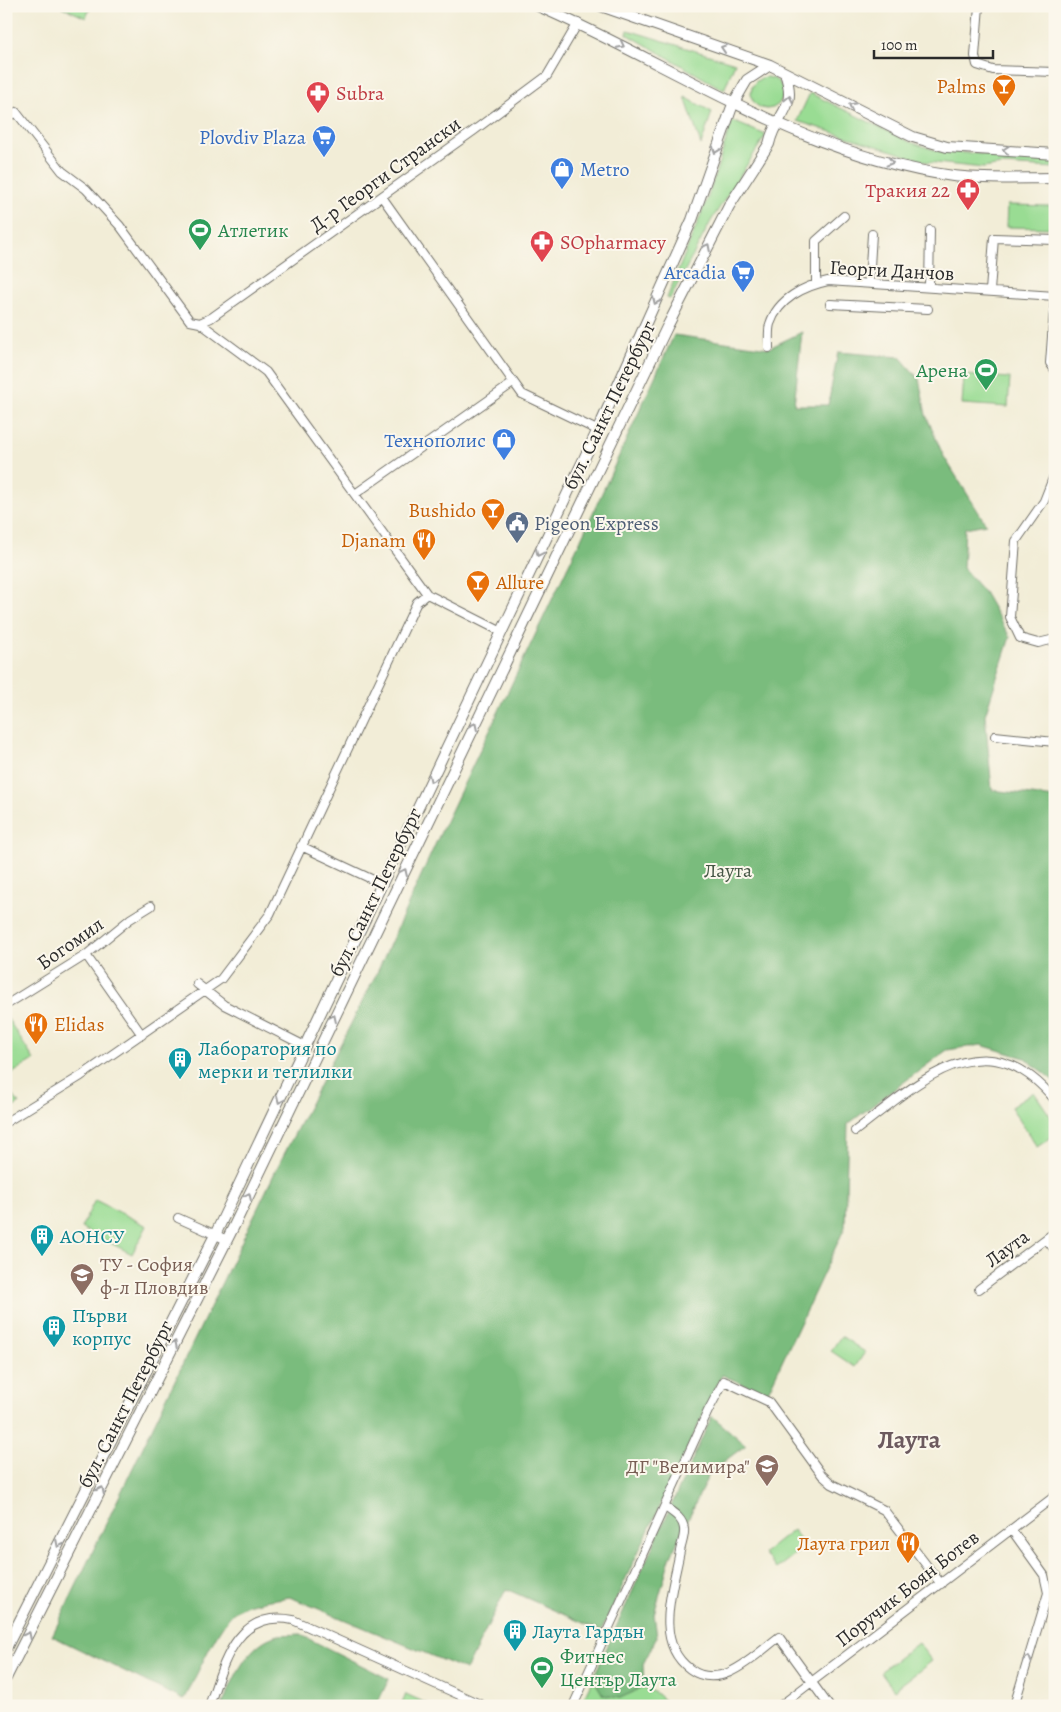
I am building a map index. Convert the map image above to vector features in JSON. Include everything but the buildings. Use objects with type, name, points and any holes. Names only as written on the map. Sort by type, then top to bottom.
[{"type":"main road","points":[[538,6],[578,23],[733,104],[842,149],[924,171],[954,176],[1055,178]]},
{"type":"main road","points":[[602,6],[770,65],[913,137],[947,147],[1055,154]]},
{"type":"main road","name":"бул. Санкт Петербург","points":[[6,1648],[215,1235],[502,632],[597,430],[692,220],[733,104],[747,80],[770,65]]},
{"type":"main road","name":"бул. Санкт Петербург","points":[[6,1678],[226,1240],[667,327],[729,206],[769,144],[771,135],[790,100],[791,92],[786,73]]},
{"type":"street","points":[[980,6],[974,56],[977,65],[993,70],[1055,72]]},
{"type":"street","name":"Д-р Георги Странски","points":[[200,323],[211,318],[382,197],[547,76],[578,23]]},
{"type":"street","points":[[6,118],[16,112],[62,171],[86,189],[120,226],[190,321],[200,323],[266,372],[427,594],[502,632]]},
{"type":"street","points":[[382,197],[512,383],[522,394],[597,430]]},
{"type":"street","points":[[816,283],[816,241],[844,216]]},
{"type":"street","points":[[929,287],[930,230]]},
{"type":"street","points":[[869,283],[872,234]]},
{"type":"street","points":[[990,292],[994,238],[1055,240]]},
{"type":"street","name":"Георги Данчов","points":[[769,348],[769,325],[777,309],[791,295],[816,283],[828,281],[869,283],[1055,296]]},
{"type":"street","points":[[1055,296],[1050,363],[1055,370]]},
{"type":"street","points":[[830,304],[928,309]]},
{"type":"street","points":[[355,494],[512,383]]},
{"type":"street","points":[[1055,473],[1044,501],[1016,541],[1010,617],[1020,638],[1038,643],[1055,639]]},
{"type":"street","points":[[6,1122],[32,1108],[142,1035],[220,979],[270,914],[417,602],[427,594]]},
{"type":"street","points":[[995,736],[1055,742]]},
{"type":"street","points":[[301,846],[382,884]]},
{"type":"street","name":"Богомил","points":[[6,1005],[86,955],[130,919],[152,906]]},
{"type":"street","points":[[86,955],[142,1035]]},
{"type":"street","points":[[197,984],[224,1005],[306,1046]]},
{"type":"street","points":[[855,1132],[930,1075],[948,1066],[974,1060],[993,1059],[1014,1065],[1029,1073],[1055,1100]]},
{"type":"street","points":[[178,1218],[226,1240]]},
{"type":"street","name":"Лаута","points":[[979,1289],[1055,1232]]},
{"type":"street","points":[[1046,1240],[1055,1250]]},
{"type":"street","points":[[573,1706],[724,1381],[770,1402],[822,1474],[832,1484],[884,1510],[941,1584]]},
{"type":"street","name":"Поручик Боян Ботев","points":[[780,1706],[1055,1496]]},
{"type":"street","points":[[665,1507],[679,1517],[684,1529],[668,1608],[671,1645],[680,1660],[698,1674],[718,1677],[730,1673],[779,1637],[829,1706]]},
{"type":"street","points":[[1011,1529],[1044,1575],[1048,1593],[1014,1706]]},
{"type":"street","points":[[209,1706],[226,1662],[243,1632],[254,1624],[280,1618],[293,1620],[484,1706]]},
{"type":"green space","points":[[60,6],[91,6],[86,18]]},
{"type":"green space","points":[[628,30],[735,63],[724,90],[627,34]]},
{"type":"green space","points":[[767,77],[778,82],[783,93],[778,104],[767,109],[756,104],[751,93],[756,82]]},
{"type":"green space","points":[[810,93],[910,142],[938,151],[1055,159],[1055,168],[1002,165],[983,168],[927,162],[797,121]]},
{"type":"green space","points":[[685,97],[712,112],[701,145]]},
{"type":"green space","points":[[732,121],[766,135],[711,221],[670,299],[667,298],[708,197]]},
{"type":"green space","points":[[1007,205],[1055,206],[1055,228],[1006,227]]},
{"type":"green space","name":"Лаута","points":[[802,332],[794,405],[828,405],[838,352],[900,357],[919,379],[926,415],[943,455],[986,524],[965,528],[963,568],[984,592],[1010,637],[985,715],[992,790],[1055,798],[1055,1082],[1025,1058],[981,1045],[947,1050],[848,1124],[845,1227],[767,1394],[722,1375],[601,1631],[506,1589],[466,1670],[290,1597],[270,1600],[237,1610],[222,1626],[184,1700],[52,1636],[277,1168],[376,975],[439,836],[581,539],[674,335],[769,348]]},
{"type":"green space","name":"Арена","points":[[964,375],[1010,378],[1008,407],[962,404]]},
{"type":"green space","points":[[6,1016],[34,1060],[6,1077]]},
{"type":"green space","points":[[6,1084],[19,1104],[6,1111]]},
{"type":"green space","points":[[1034,1092],[1055,1123],[1055,1135],[1037,1147],[1011,1107]]},
{"type":"green space","points":[[95,1200],[147,1226],[132,1254],[81,1228]]},
{"type":"green space","points":[[841,1336],[865,1352],[855,1367],[831,1351]]},
{"type":"green space","points":[[712,1416],[746,1445],[710,1472],[670,1558],[654,1614],[657,1637],[643,1664],[644,1687],[620,1698],[603,1695],[593,1678]]},
{"type":"green space","points":[[793,1530],[806,1546],[776,1569],[764,1553]]},
{"type":"green space","points":[[299,1634],[389,1679],[376,1706],[222,1706],[231,1685],[250,1653],[268,1639],[279,1635]]},
{"type":"green space","points":[[918,1643],[932,1661],[894,1690],[880,1672]]},
{"type":"green space","points":[[593,1678],[603,1695],[620,1698],[644,1687],[657,1694],[670,1706],[580,1706]]},
{"type":"green space","points":[[406,1694],[432,1706],[401,1706]]},
{"type":"place","name":"Palms","points":[[1004,107]]},
{"type":"place","name":"Subra","points":[[318,114]]},
{"type":"place","name":"Plovdiv Plaza","points":[[324,158]]},
{"type":"place","name":"Metro","points":[[562,190]]},
{"type":"place","name":"Тракия 22","points":[[968,211]]},
{"type":"place","name":"Атлетик","points":[[200,251]]},
{"type":"place","name":"SOpharmacy","points":[[542,263]]},
{"type":"place","name":"Arcadia","points":[[743,293]]},
{"type":"place","name":"Арена","points":[[986,391]]},
{"type":"place","name":"Технополис","points":[[504,461]]},
{"type":"place","name":"Bushido","points":[[493,531]]},
{"type":"place","name":"Pigeon Express","points":[[517,544]]},
{"type":"place","name":"Djanam","points":[[424,561]]},
{"type":"place","name":"Allure","points":[[478,603]]},
{"type":"place","name":"Elidas","points":[[36,1045]]},
{"type":"place","name":"Лаборатория по мерки и теглилки","points":[[180,1080]]},
{"type":"place","name":"АОНСУ","points":[[42,1257]]},
{"type":"place","name":"ТУ - София ф-л Пловдив","points":[[82,1296]]},
{"type":"place","name":"Първи корпус","points":[[54,1348]]},
{"type":"place","name":"ДГ \"Велимира\"","points":[[767,1487]]},
{"type":"place","name":"Лаута грил","points":[[908,1564]]},
{"type":"place","name":"Лаута Гардън","points":[[515,1652]]},
{"type":"place","name":"Фитнес Център Лаута","points":[[542,1689]]},
{"type":"district","name":"Лаута","points":[[909,1439]]}]
